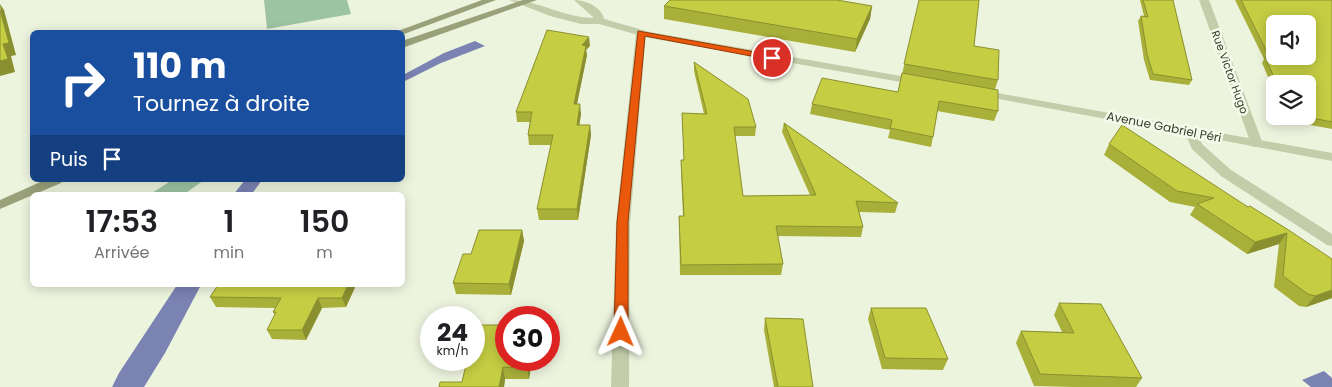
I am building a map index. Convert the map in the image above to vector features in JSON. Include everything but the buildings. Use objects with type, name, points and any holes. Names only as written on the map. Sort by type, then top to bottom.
[{"type":"main road","points":[[405,30],[491,0]]},
{"type":"main road","points":[[405,37],[523,2]]},
{"type":"main road","points":[[405,45],[523,2]]},
{"type":"main road","points":[[0,205],[52,182]]},
{"type":"street","points":[[579,0],[599,16],[599,22]]},
{"type":"street","name":"Rue Victor Hugo","points":[[1204,0],[1257,144]]},
{"type":"street","points":[[523,2],[581,21],[599,22],[641,33],[746,53],[924,83]]},
{"type":"street","points":[[620,387],[622,222],[641,33]]},
{"type":"street","name":"Avenue Gabriel Péri","points":[[970,91],[1191,133],[1332,157]]},
{"type":"street","points":[[1191,133],[1196,146],[1226,173],[1332,241]]},
{"type":"green space","points":[[264,0],[347,0],[351,14],[267,29]]},
{"type":"green space","points":[[169,182],[201,182],[187,192],[154,192]]},
{"type":"water","points":[[475,41],[485,46],[441,63],[405,81],[405,74],[444,53]]},
{"type":"water","points":[[243,182],[261,182],[253,192],[235,192]]},
{"type":"water","points":[[176,287],[200,287],[165,353],[144,387],[112,387],[119,373]]},
{"type":"water","points":[[1324,371],[1332,378],[1332,387],[1311,387],[1302,380]]},
{"type":"route","points":[[621,332],[622,222],[641,33],[772,58]]}]
